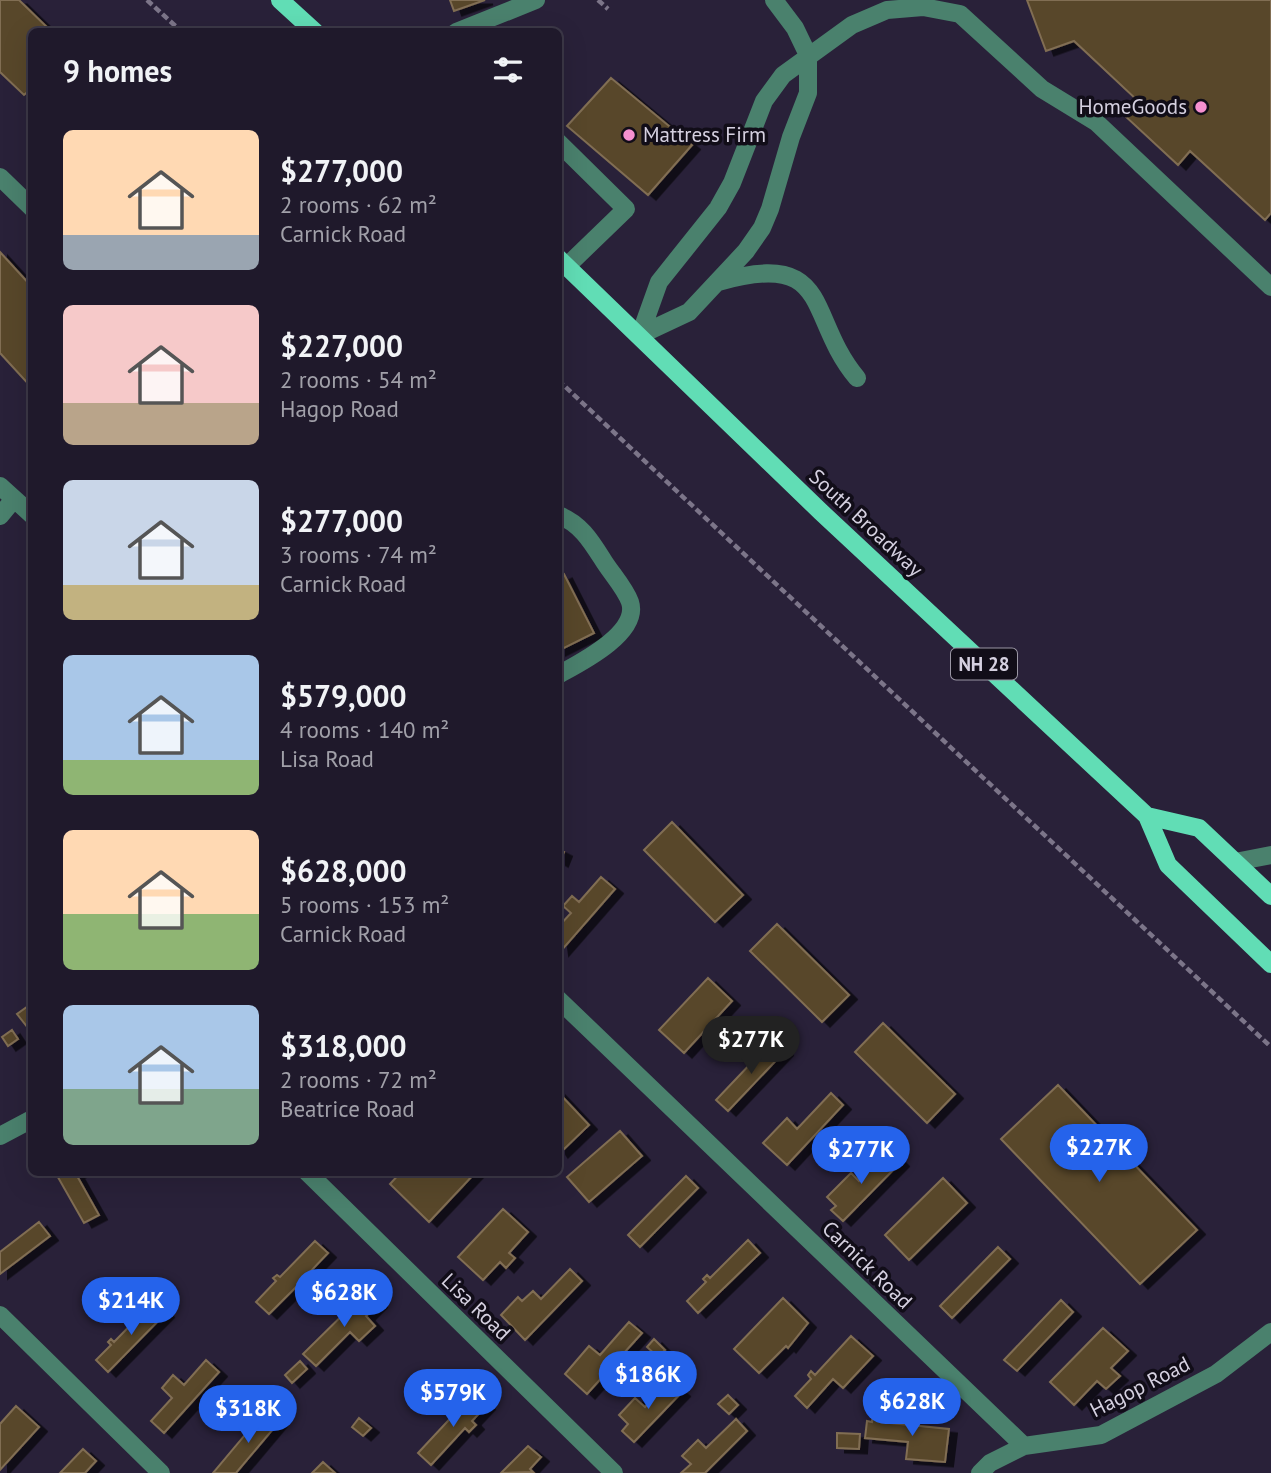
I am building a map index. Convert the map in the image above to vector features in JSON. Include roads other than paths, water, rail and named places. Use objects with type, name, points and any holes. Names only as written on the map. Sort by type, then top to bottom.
[{"type":"main road","points":[[280,0],[311,28]]},
{"type":"main road","name":"South Broadway","points":[[563,262],[821,512],[1147,816],[1168,865],[1271,964]]},
{"type":"main road","points":[[1147,816],[1199,828],[1271,895]]},
{"type":"street","points":[[466,28],[536,0]]},
{"type":"street","points":[[640,335],[689,312],[747,251],[762,228],[770,209],[791,137],[808,93],[808,55],[795,28],[774,0]]},
{"type":"street","points":[[640,335],[659,282],[718,208],[732,183],[764,101],[783,75],[852,25],[887,10],[923,7],[964,7],[1042,89],[1096,122],[1271,287]]},
{"type":"street","points":[[562,146],[626,209],[563,262]]},
{"type":"street","points":[[0,177],[28,202]]},
{"type":"street","points":[[718,282],[764,273],[785,276],[802,283],[816,297],[844,362],[857,378]]},
{"type":"street","points":[[0,486],[28,511]]},
{"type":"street","points":[[0,516],[14,499]]},
{"type":"street","points":[[562,517],[583,530],[630,603],[630,617],[623,630],[596,653],[562,673]]},
{"type":"street","points":[[1235,862],[1271,855]]},
{"type":"street","name":"Carnick Road","points":[[562,1003],[1024,1446]]},
{"type":"street","points":[[0,1136],[28,1121]]},
{"type":"street","name":"Lisa Road","points":[[311,1176],[614,1473]]},
{"type":"street","points":[[0,1315],[161,1473]]},
{"type":"street","name":"Hagop Road","points":[[980,1473],[990,1463],[1024,1446],[1101,1435],[1216,1374],[1271,1332]]},
{"type":"place","name":"HomeGoods","points":[[1201,107]]},
{"type":"place","name":"Mattress Firm","points":[[629,135]]}]
